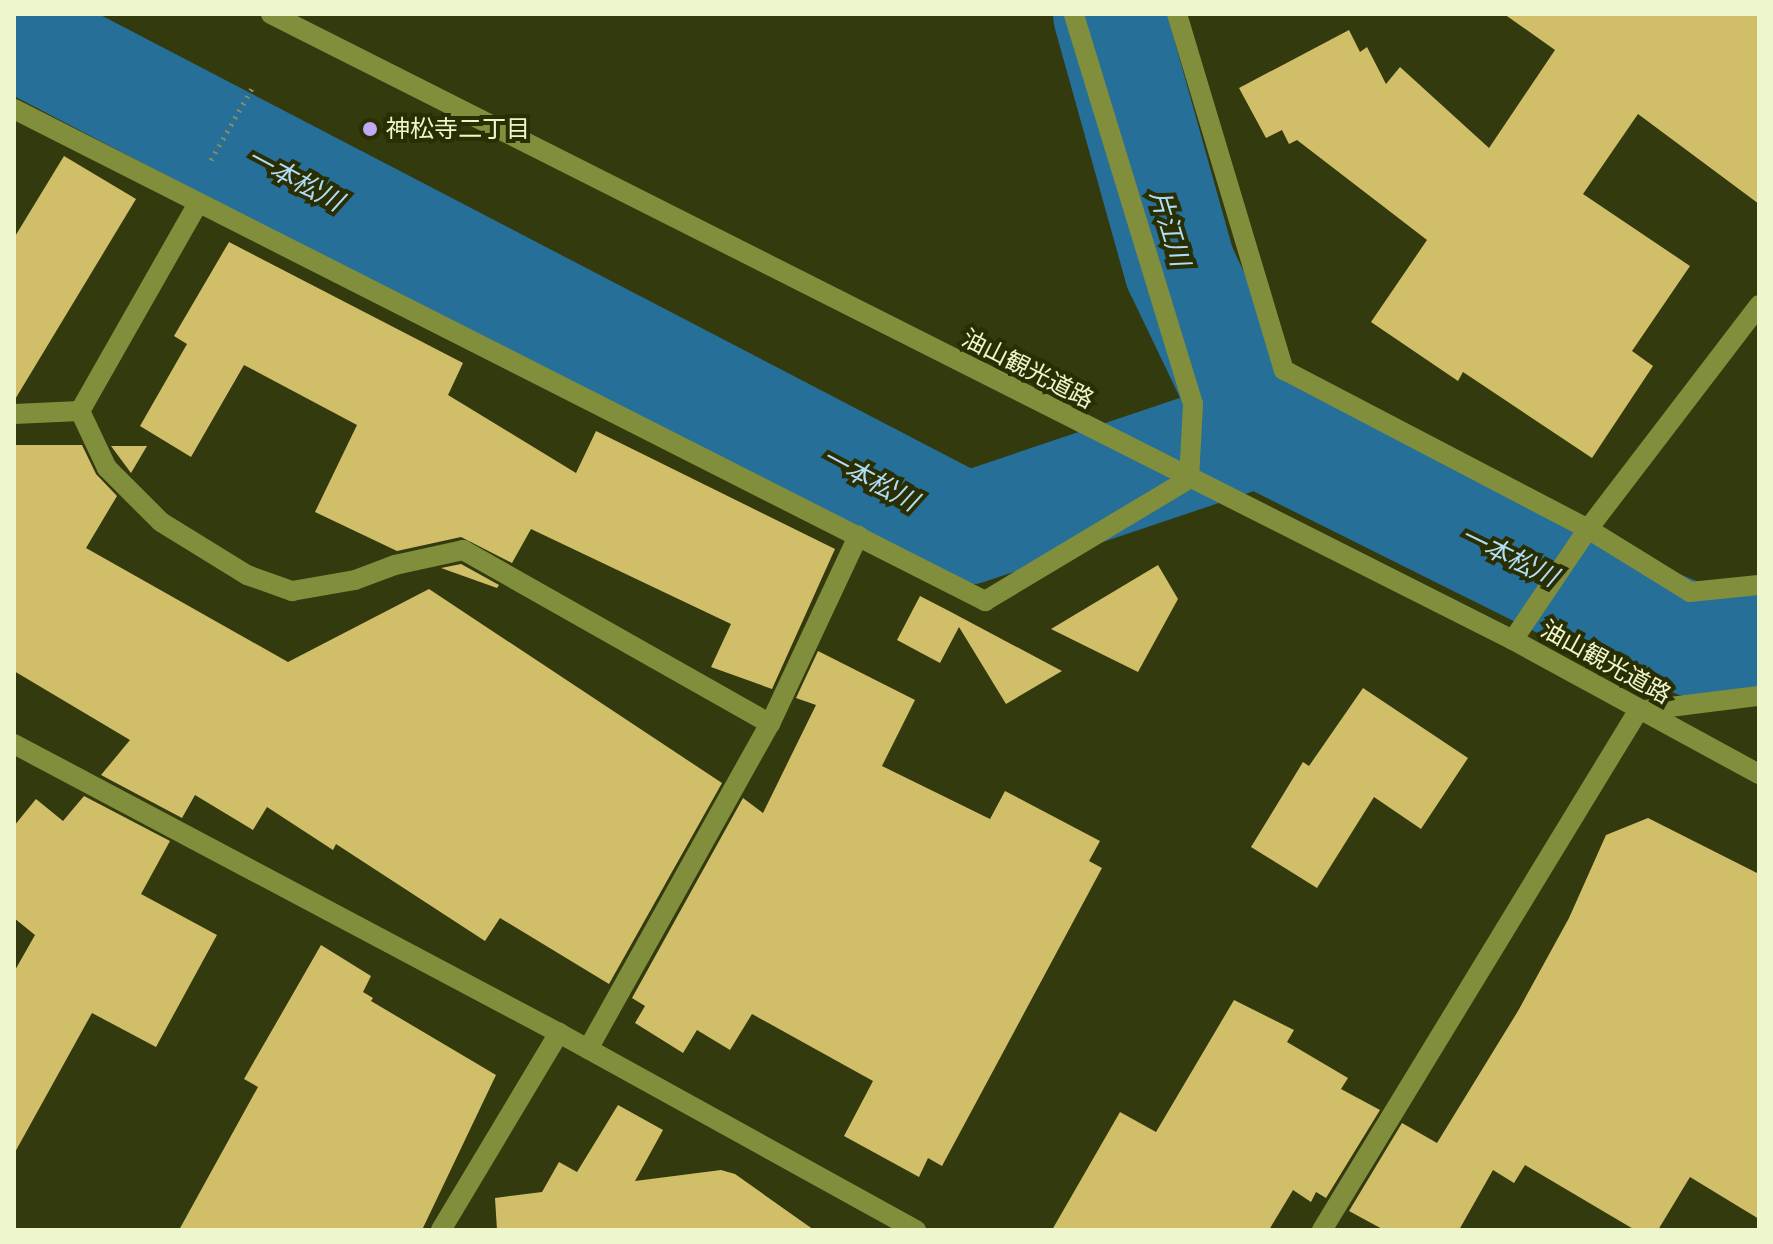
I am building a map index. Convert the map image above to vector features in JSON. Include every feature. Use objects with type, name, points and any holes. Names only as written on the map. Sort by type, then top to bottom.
[{"type":"street","name":"油山観光道路","points":[[271,14],[1069,419],[1519,632],[1638,711],[1759,774]]},
{"type":"street","points":[[14,109],[985,601],[1185,473],[1193,404],[1074,14]]},
{"type":"street","points":[[1177,14],[1284,370],[1588,529],[1690,592],[1759,585]]},
{"type":"street","points":[[80,411],[198,203]]},
{"type":"street","points":[[1519,632],[1588,529],[1759,305]]},
{"type":"street","points":[[14,414],[80,411]]},
{"type":"street","points":[[80,411],[107,468],[161,522],[247,575],[292,591],[355,580],[395,565],[463,550],[770,724]]},
{"type":"street","points":[[588,1049],[770,724],[858,536]]},
{"type":"street","points":[[1322,1230],[1638,711],[1759,696]]},
{"type":"street","points":[[14,744],[559,1033],[916,1230]]},
{"type":"street","points":[[441,1230],[559,1033]]},
{"type":"path","points":[[207,168],[252,88]]},
{"type":"building","points":[[1504,14],[1759,14],[1759,204],[1638,114],[1583,194],[1690,266],[1632,351],[1653,366],[1592,458],[1463,372],[1458,381],[1371,322],[1427,240],[1297,140],[1289,144],[1282,130],[1266,138],[1239,88],[1349,30],[1360,52],[1367,47],[1386,84],[1400,67],[1489,148],[1555,50]]},
{"type":"building","points":[[64,156],[136,199],[14,401],[14,238]]},
{"type":"building","points":[[229,242],[463,363],[448,395],[576,473],[596,431],[835,549],[772,689],[711,667],[731,624],[531,529],[512,563],[461,537],[397,551],[315,512],[357,425],[244,365],[191,457],[140,426],[187,344],[174,336]]},
{"type":"building","points":[[14,445],[82,445],[96,474],[117,496],[86,548],[288,662],[429,589],[722,783],[609,984],[500,918],[485,941],[336,844],[333,850],[267,807],[253,830],[195,795],[182,818],[101,775],[130,740],[14,671]]},
{"type":"building","points":[[111,446],[147,446],[131,473]]},
{"type":"building","points":[[461,564],[499,585],[497,588],[441,568]]},
{"type":"building","points":[[1158,565],[1178,599],[1138,672],[1051,629]]},
{"type":"building","points":[[920,596],[1062,671],[1006,704],[959,627],[940,663],[897,640]]},
{"type":"building","points":[[818,651],[915,700],[882,766],[990,819],[1005,791],[1100,841],[1089,861],[1102,868],[942,1166],[928,1158],[919,1177],[844,1136],[873,1081],[752,1014],[730,1050],[697,1030],[683,1053],[635,1023],[645,1006],[632,998],[743,798],[763,813],[816,705],[796,698]]},
{"type":"building","points":[[1363,688],[1468,758],[1421,829],[1374,797],[1317,888],[1251,847],[1303,762],[1309,766]]},
{"type":"building","points":[[84,796],[170,841],[141,894],[217,935],[156,1047],[92,1013],[14,1154],[14,972],[35,935],[14,918],[14,826],[36,799],[63,821]]},
{"type":"building","points":[[1648,818],[1759,874],[1759,1219],[1690,1177],[1658,1230],[1635,1230],[1525,1165],[1514,1183],[1493,1170],[1459,1230],[1384,1230],[1349,1211],[1402,1123],[1437,1143],[1518,1011],[1569,918],[1606,835]]},
{"type":"building","points":[[321,945],[371,976],[363,992],[373,998],[371,1001],[496,1075],[422,1230],[179,1230],[258,1087],[244,1079]]},
{"type":"building","points":[[1234,1000],[1294,1030],[1287,1042],[1348,1078],[1341,1089],[1380,1110],[1326,1198],[1316,1192],[1311,1202],[1293,1190],[1269,1230],[1052,1230],[1120,1112],[1156,1132]]},
{"type":"building","points":[[618,1105],[663,1130],[635,1181],[721,1170],[735,1174],[814,1230],[497,1230],[495,1198],[542,1192],[559,1162],[577,1172]]},
{"type":"waterway","name":"片江川","points":[[1109,14],[1180,268],[1258,431]]},
{"type":"waterway","name":"一本松川","points":[[14,33],[966,529],[1258,431],[1611,607],[1698,642],[1759,639]]},
{"type":"place","name":"神松寺二丁目","points":[[370,129]]}]
